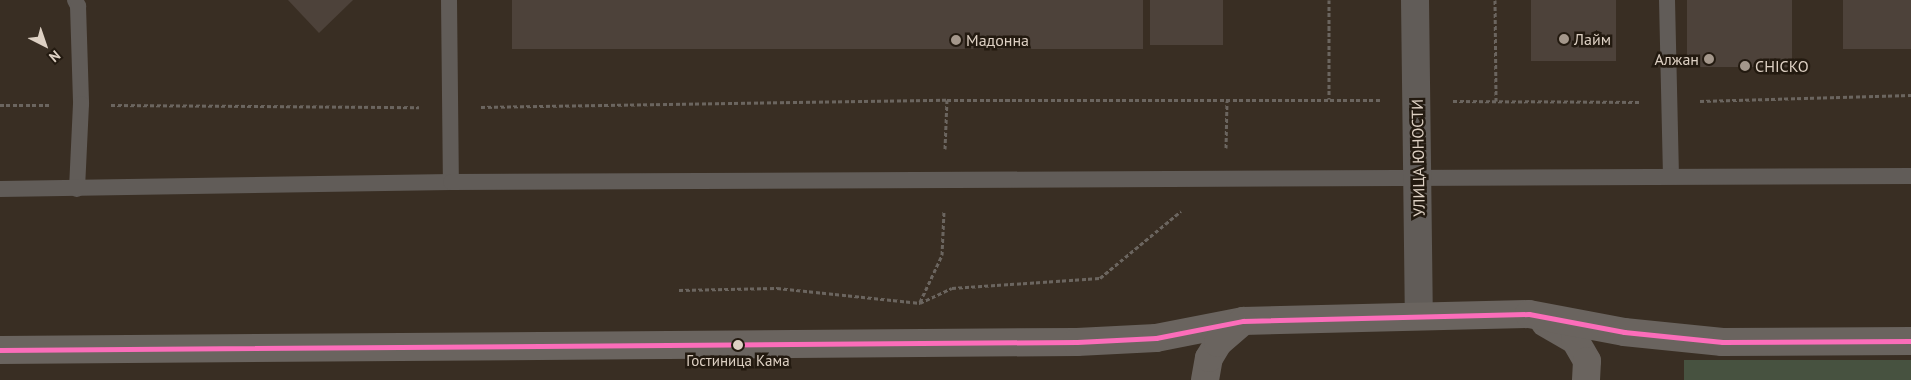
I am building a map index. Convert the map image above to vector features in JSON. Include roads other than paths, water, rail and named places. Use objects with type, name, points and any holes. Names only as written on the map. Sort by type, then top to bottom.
[{"type":"main road","points":[[1529,314],[1575,340],[1587,361],[1586,380]]},
{"type":"main road","points":[[0,350],[1077,342],[1156,338],[1243,321],[1529,314],[1624,332],[1722,342],[1911,342]]},
{"type":"main road","points":[[1205,380],[1209,358],[1218,343],[1243,321]]},
{"type":"street","name":"УЛИЦА ЮНОСТИ","points":[[1416,0],[1419,316]]},
{"type":"lane","points":[[75,0],[78,6],[81,104],[77,189]]},
{"type":"lane","points":[[449,0],[451,182]]},
{"type":"lane","points":[[1667,0],[1671,175]]},
{"type":"lane","points":[[0,189],[451,182],[1419,176],[1911,176]]},
{"type":"place","name":"Лайм","points":[[1564,39]]},
{"type":"place","name":"Мадонна","points":[[956,40]]},
{"type":"place","name":"Алжан","points":[[1709,59]]},
{"type":"place","name":"CHICKO","points":[[1745,66]]},
{"type":"place","name":"Гостиница Кама","points":[[738,345]]}]
